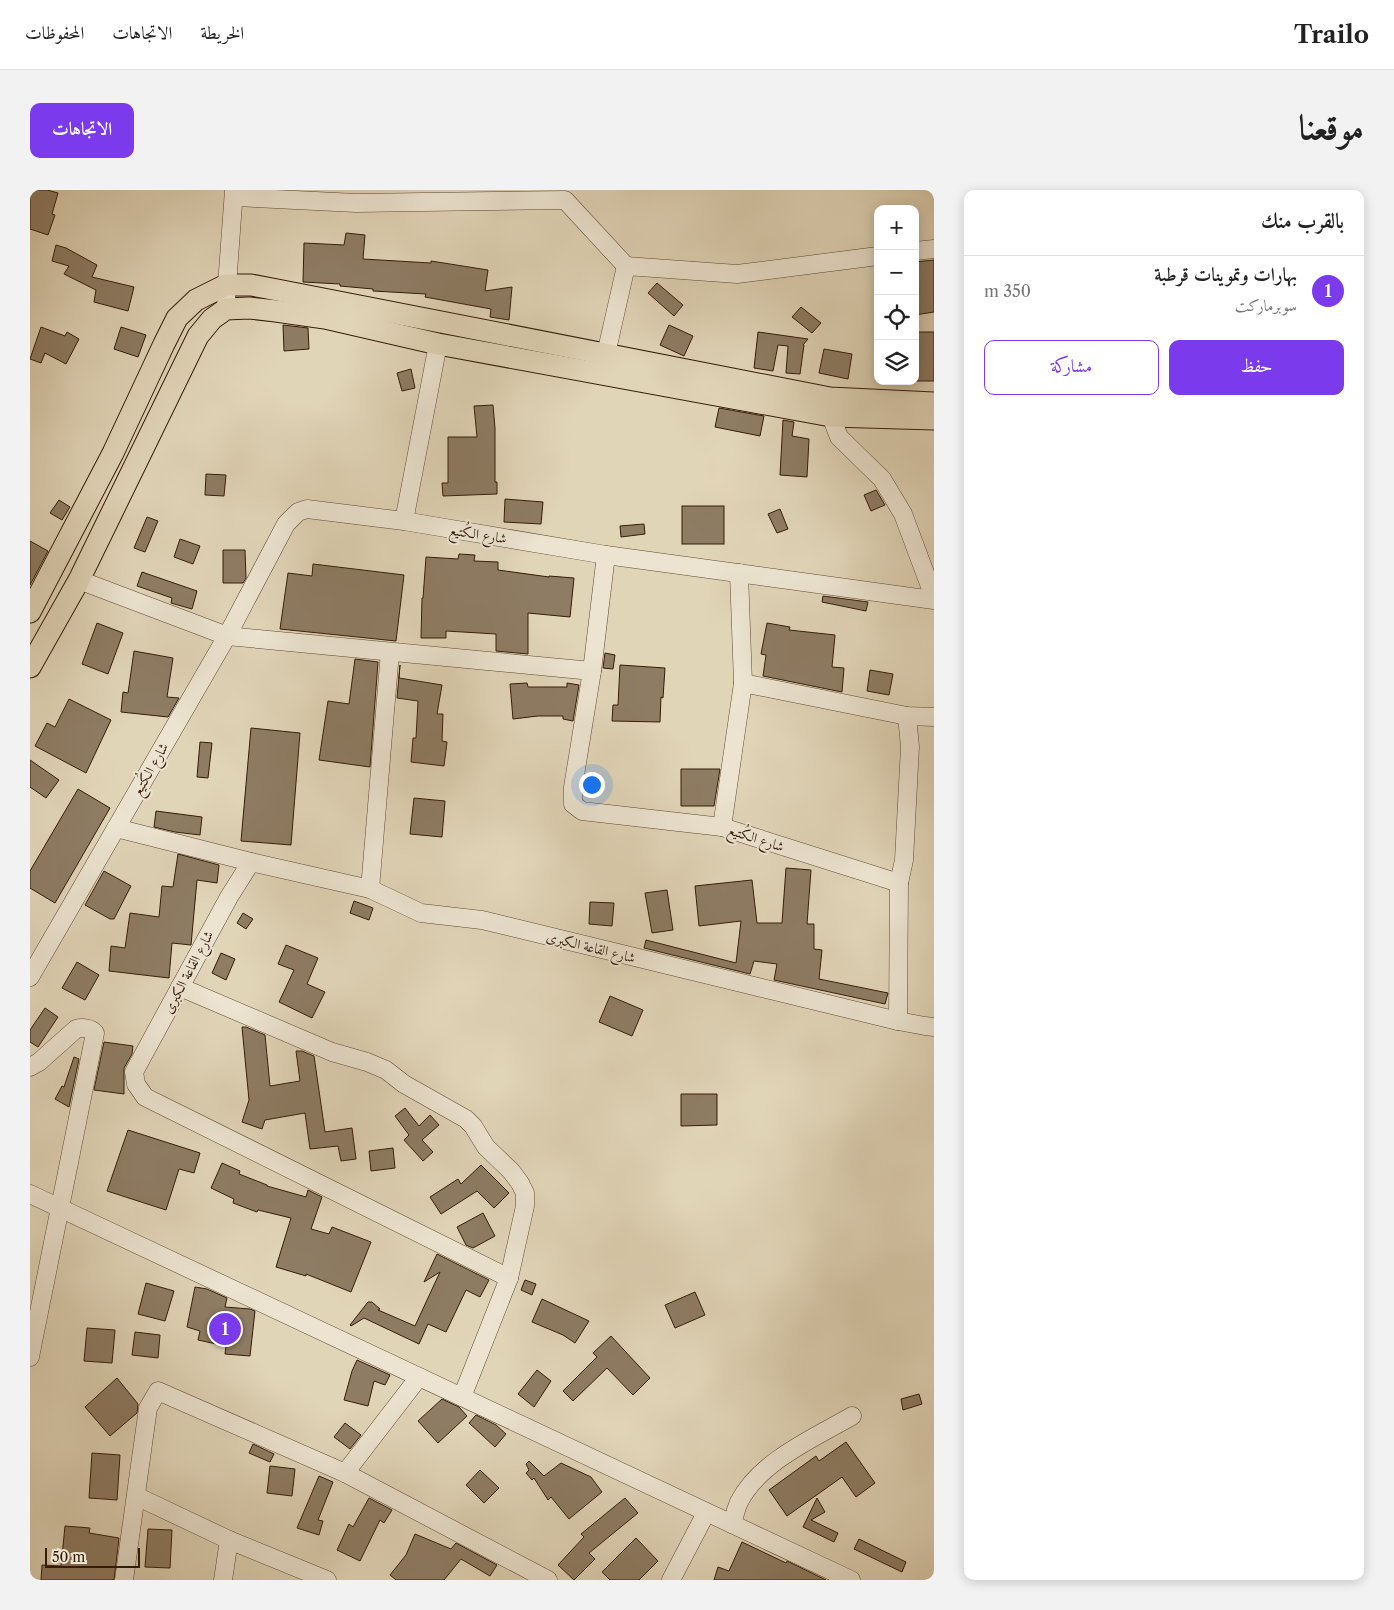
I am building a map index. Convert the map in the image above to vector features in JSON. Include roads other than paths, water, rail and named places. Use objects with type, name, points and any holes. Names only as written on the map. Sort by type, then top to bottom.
[{"type":"main road","points":[[30,612],[113,453],[178,318],[196,300],[226,285],[251,285],[830,398],[934,402]]},
{"type":"main road","points":[[30,667],[79,580],[198,336],[212,319],[226,309],[249,308],[325,318],[438,344],[831,416],[934,419]]},
{"type":"street","points":[[226,309],[226,285],[234,194],[364,196],[562,195],[626,266],[737,274],[874,257]]},
{"type":"street","points":[[919,250],[934,248]]},
{"type":"street","points":[[606,354],[626,266]]},
{"type":"street","points":[[404,521],[438,344]]},
{"type":"street","points":[[606,555],[934,599],[899,507],[882,479],[840,437],[831,416]]},
{"type":"street","name":"شارع الكُتيع","points":[[30,977],[227,636],[286,524],[298,512],[307,509],[404,521],[606,555],[592,671],[573,787],[573,804],[582,811],[722,827],[899,883]]},
{"type":"street","points":[[722,827],[743,683],[739,573]]},
{"type":"street","points":[[79,580],[227,636],[592,671]]},
{"type":"street","points":[[370,889],[390,652]]},
{"type":"street","points":[[743,683],[907,716],[934,718]]},
{"type":"street","points":[[898,1021],[899,883],[904,860],[910,748],[907,716]]},
{"type":"street","name":"شارع القاعة الكبرى","points":[[116,828],[251,862],[370,889],[421,913],[482,920],[898,1021],[934,1027]]},
{"type":"street","name":"شارع القاعة الكبرى","points":[[251,862],[229,897],[134,1072],[136,1084],[145,1097],[509,1278]]},
{"type":"street","points":[[180,987],[332,1052],[373,1064],[386,1070],[404,1084],[466,1119],[474,1126],[486,1147],[511,1171],[520,1183],[525,1193],[525,1206],[509,1278],[462,1397]]},
{"type":"street","points":[[30,1067],[39,1062],[76,1029],[92,1030],[95,1033],[30,1355]]},
{"type":"street","points":[[30,1194],[851,1580]]},
{"type":"street","points":[[345,1473],[419,1377]]},
{"type":"street","points":[[124,1580],[148,1408],[158,1390],[345,1473],[528,1575],[548,1580]]},
{"type":"street","points":[[732,1524],[739,1502],[759,1476],[783,1456],[852,1416]]},
{"type":"street","points":[[136,1496],[229,1540],[327,1580]]},
{"type":"street","points":[[671,1580],[706,1513]]},
{"type":"street","points":[[223,1580],[229,1540]]},
{"type":"place","name":"بهارات وتموينات قرطبة","points":[[225,1329]]}]
